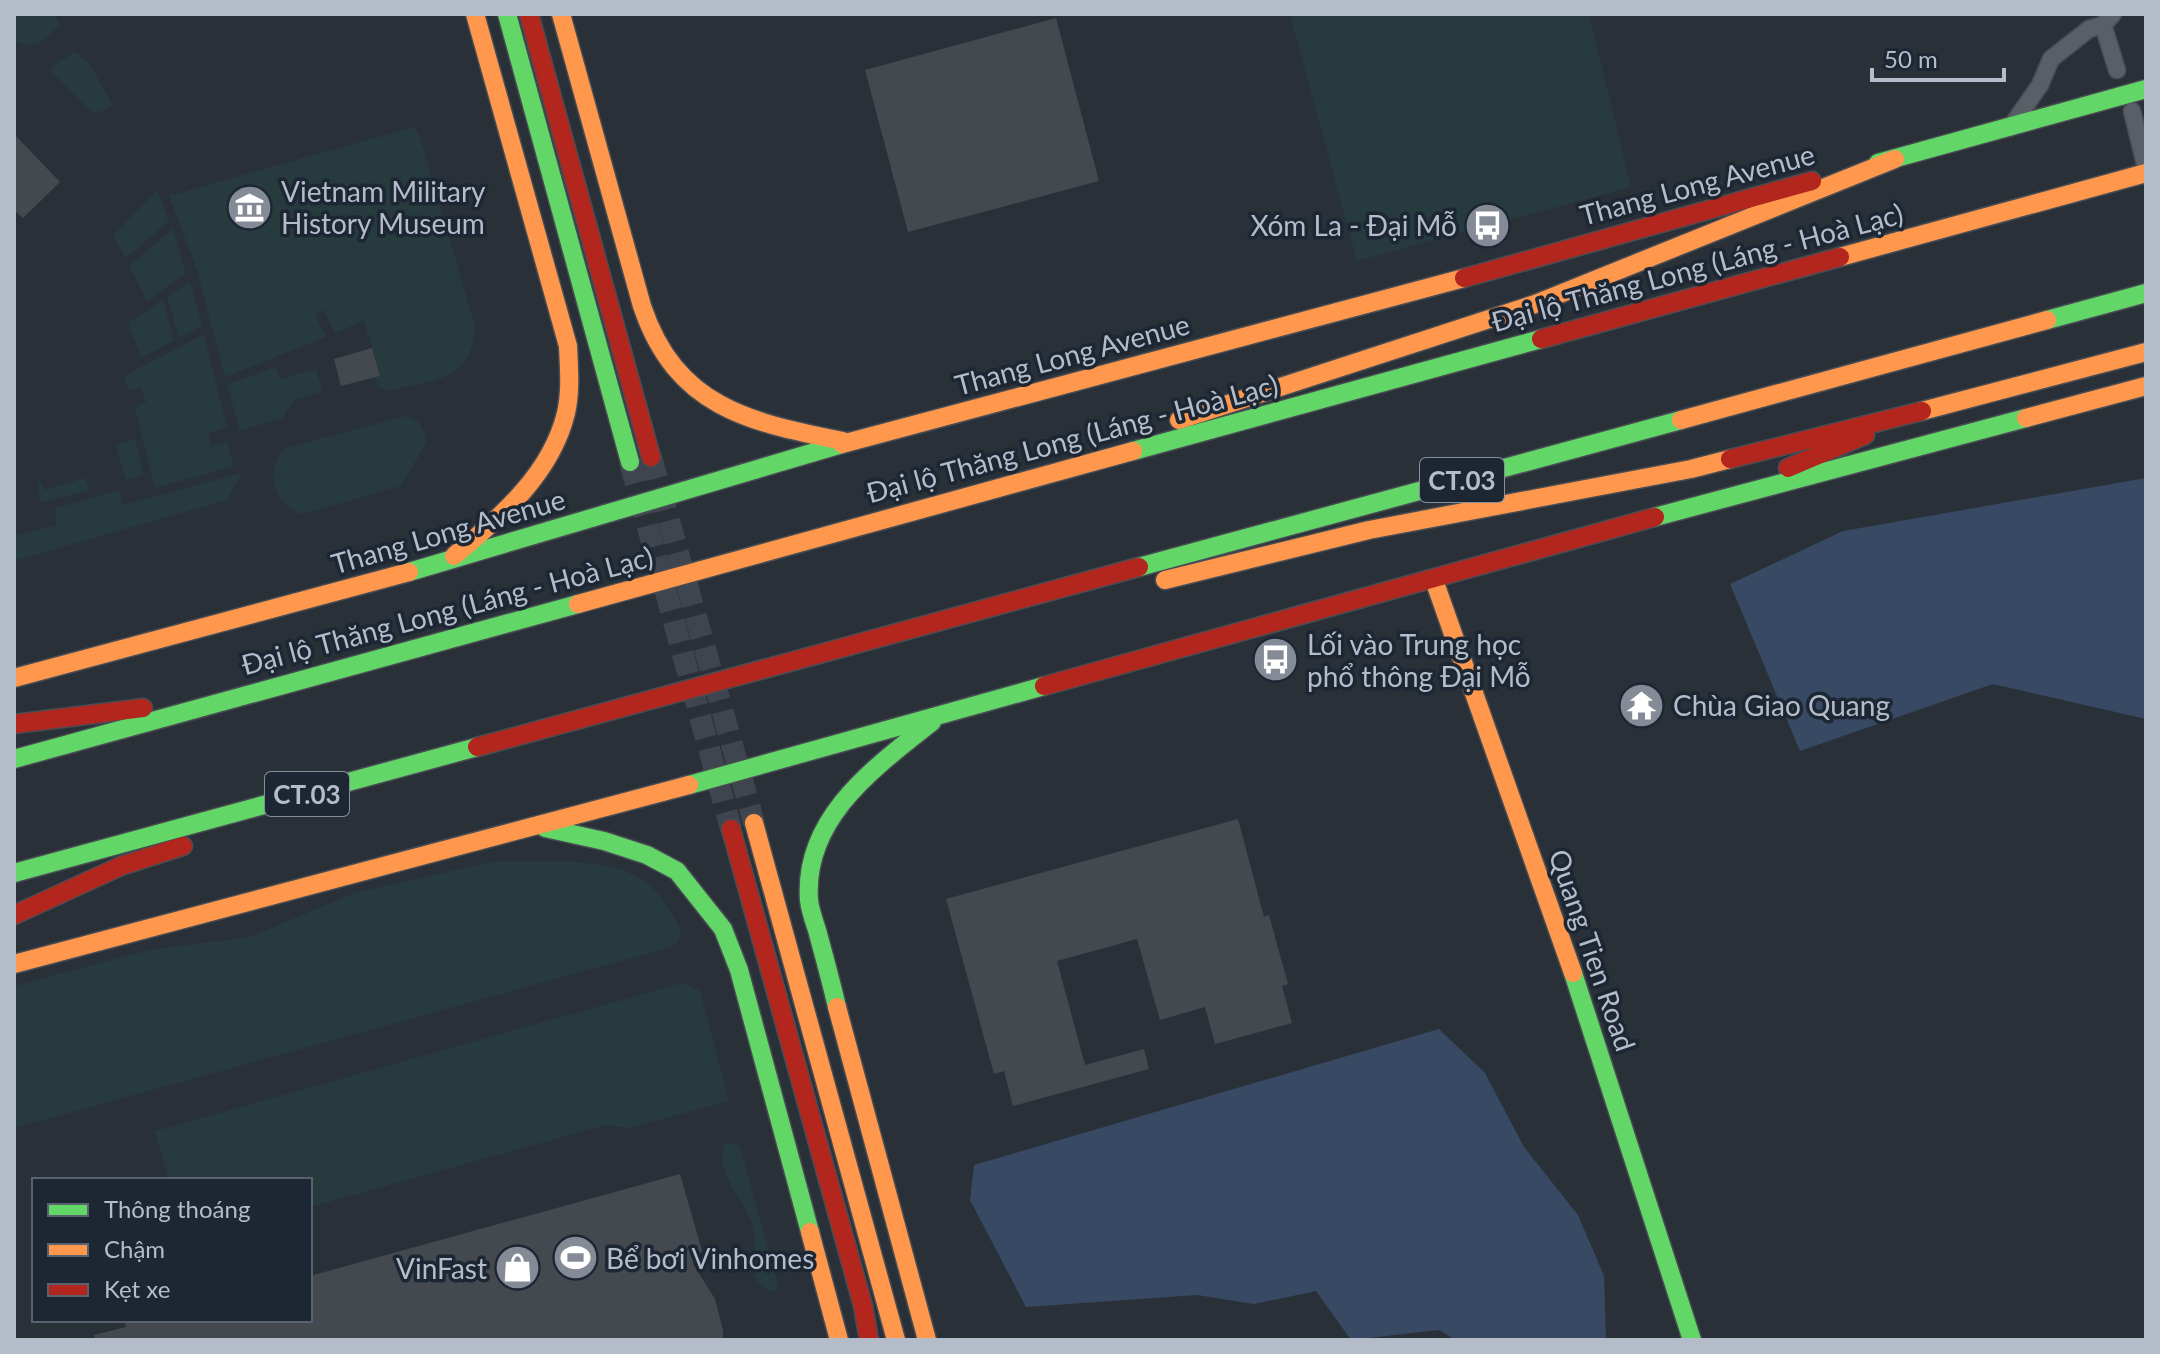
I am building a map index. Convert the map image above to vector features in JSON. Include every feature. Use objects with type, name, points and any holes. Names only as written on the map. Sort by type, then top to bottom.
[{"type":"main road","points":[[446,562],[499,519],[524,494],[545,466],[566,417],[570,389],[568,346],[475,14]]},
{"type":"main road","points":[[507,14],[630,462]]},
{"type":"main road","points":[[529,14],[651,457]]},
{"type":"main road","points":[[561,14],[642,306],[655,342],[681,377],[711,399],[749,417],[795,432],[850,442]]},
{"type":"main road","name":"Thang Long Avenue","points":[[14,678],[446,562],[850,442],[1327,316],[2146,89]]},
{"type":"main road","points":[[808,539],[933,489],[1151,430],[1535,304],[1895,159]]},
{"type":"main road","name":"Đại lộ Thăng Long (Láng - Hoà Lạc)","points":[[14,759],[2146,171]]},
{"type":"main road","name":"CT.03","points":[[14,873],[2146,293]]},
{"type":"main road","points":[[778,666],[1006,619],[1369,530],[1691,469],[2146,352]]},
{"type":"main road","points":[[14,964],[538,827],[1705,503],[2146,386]]},
{"type":"main road","points":[[1705,503],[1922,411]]},
{"type":"main road","name":"Quang Tien Road","points":[[1434,580],[1577,985],[1692,1340]]},
{"type":"main road","points":[[14,724],[157,706],[313,659],[451,637]]},
{"type":"main road","points":[[14,915],[121,866],[222,834],[493,760],[599,715]]},
{"type":"main road","points":[[927,1340],[809,901],[812,870],[821,835],[839,806],[863,777],[941,715]]},
{"type":"main road","points":[[754,823],[896,1340]]},
{"type":"main road","points":[[538,827],[604,841],[647,855],[667,866],[692,888],[723,929],[739,970],[839,1340]]},
{"type":"main road","points":[[731,829],[863,1306],[869,1340]]},
{"type":"street","points":[[2010,128],[2040,85],[2051,59],[2089,29],[2108,19],[2117,70]]},
{"type":"street","points":[[2132,111],[2146,171]]},
{"type":"green space","points":[[14,14],[54,14],[60,25],[44,40],[29,45],[14,40]]},
{"type":"green space","points":[[1290,14],[1589,14],[1631,187],[1357,261]]},
{"type":"green space","points":[[75,52],[89,63],[112,104],[110,108],[96,113],[90,110],[51,71],[52,66]]},
{"type":"green space","points":[[413,127],[419,134],[475,326],[473,344],[467,358],[448,375],[389,391],[377,385],[374,377],[380,375],[364,321],[335,333],[323,310],[315,314],[326,337],[225,377],[197,270],[169,196]]},
{"type":"green space","points":[[157,190],[169,221],[126,258],[113,236]]},
{"type":"green space","points":[[173,229],[186,273],[147,301],[129,266]]},
{"type":"green space","points":[[190,282],[202,326],[179,338],[167,297]]},
{"type":"green space","points":[[163,300],[174,341],[141,358],[128,323]]},
{"type":"green space","points":[[204,334],[227,427],[208,434],[211,446],[227,442],[234,466],[155,488],[135,408],[146,402],[141,387],[129,391],[124,376]]},
{"type":"green space","points":[[275,367],[280,379],[316,369],[323,392],[294,400],[282,418],[240,431],[227,385]]},
{"type":"green space","points":[[405,416],[418,421],[427,437],[401,486],[303,514],[284,504],[273,476],[279,456],[286,448]]},
{"type":"green space","points":[[135,439],[144,475],[126,480],[116,445]]},
{"type":"green space","points":[[242,473],[227,500],[14,561],[14,536],[56,525],[56,508],[119,490],[123,505]]},
{"type":"green space","points":[[85,478],[89,490],[41,503],[37,482],[41,481],[44,490]]},
{"type":"green space","points":[[496,861],[572,862],[612,867],[629,873],[643,880],[660,896],[681,929],[679,940],[672,947],[14,1128],[14,986],[153,949],[250,937],[354,893]]},
{"type":"green space","points":[[682,983],[700,991],[729,1101],[629,1128],[606,1125],[312,1206],[312,1178],[168,1178],[155,1131]]},
{"type":"green space","points":[[724,1145],[740,1146],[779,1288],[773,1292],[757,1281],[754,1273],[753,1227],[724,1167],[722,1156]]},
{"type":"water","points":[[2146,478],[2146,719],[1993,684],[1800,751],[1730,584],[1843,531]]},
{"type":"water","points":[[1439,1029],[1485,1073],[1524,1147],[1578,1215],[1604,1276],[1606,1340],[1456,1340],[1439,1330],[1351,1340],[1316,1291],[1254,1304],[1197,1295],[1026,1307],[970,1200],[974,1165]]},
{"type":"building","points":[[1056,18],[1099,181],[908,232],[865,70]]},
{"type":"building","points":[[14,134],[60,182],[23,218],[14,210]]},
{"type":"building","points":[[372,348],[380,376],[341,386],[334,359]]},
{"type":"building","points":[[1238,819],[1264,917],[1269,915],[1288,984],[1282,986],[1292,1023],[1215,1044],[1205,1007],[1160,1020],[1137,939],[1057,961],[1085,1065],[1144,1049],[1149,1069],[1013,1106],[1004,1071],[994,1074],[946,899]]},
{"type":"building","points":[[680,1174],[702,1251],[693,1264],[715,1299],[723,1340],[95,1340],[94,1335],[126,1327],[125,1322],[312,1322],[312,1275]]},
{"type":"tunnel","points":[[651,457],[754,823]]},
{"type":"tunnel","points":[[630,462],[731,829]]},
{"type":"traffic: fast","points":[[507,14],[630,462]]},
{"type":"traffic: fast","points":[[1878,163],[2146,89]]},
{"type":"traffic: fast","points":[[2047,320],[2146,293]]},
{"type":"traffic: fast","points":[[1133,451],[1541,339]]},
{"type":"traffic: fast","points":[[1655,517],[2026,418]]},
{"type":"traffic: fast","points":[[1139,567],[1681,420]]},
{"type":"traffic: fast","points":[[409,572],[842,444]]},
{"type":"traffic: fast","points":[[14,759],[578,604]]},
{"type":"traffic: fast","points":[[689,785],[1044,686]]},
{"type":"traffic: fast","points":[[837,1007],[809,900],[810,871],[818,844],[830,820],[866,776],[932,722]]},
{"type":"traffic: fast","points":[[14,873],[477,747]]},
{"type":"traffic: fast","points":[[545,828],[604,841],[647,855],[677,871],[723,929],[739,970],[810,1232]]},
{"type":"traffic: fast","points":[[1573,973],[1692,1340]]},
{"type":"traffic: slow","points":[[454,556],[506,510],[536,475],[559,435],[569,388],[568,346],[475,14]]},
{"type":"traffic: slow","points":[[561,14],[642,306],[657,340],[674,367],[695,388],[747,417],[843,441]]},
{"type":"traffic: slow","points":[[1179,420],[1535,304],[1895,159]]},
{"type":"traffic: slow","points":[[1840,257],[2146,173]]},
{"type":"traffic: slow","points":[[842,444],[1464,278]]},
{"type":"traffic: slow","points":[[1681,420],[2047,320]]},
{"type":"traffic: slow","points":[[1922,411],[2146,352]]},
{"type":"traffic: slow","points":[[2026,418],[2146,386]]},
{"type":"traffic: slow","points":[[578,604],[1133,451]]},
{"type":"traffic: slow","points":[[1165,580],[1369,530],[1730,459]]},
{"type":"traffic: slow","points":[[14,678],[409,572]]},
{"type":"traffic: slow","points":[[1434,580],[1573,973]]},
{"type":"traffic: slow","points":[[14,964],[689,785]]},
{"type":"traffic: slow","points":[[754,823],[896,1340]]},
{"type":"traffic: slow","points":[[837,1007],[927,1340]]},
{"type":"traffic: slow","points":[[810,1232],[839,1340]]},
{"type":"traffic: jam","points":[[529,14],[651,457]]},
{"type":"traffic: jam","points":[[1464,278],[1812,181]]},
{"type":"traffic: jam","points":[[1541,339],[1840,257]]},
{"type":"traffic: jam","points":[[1730,459],[1922,411]]},
{"type":"traffic: jam","points":[[1788,468],[1865,435]]},
{"type":"traffic: jam","points":[[1044,686],[1655,517]]},
{"type":"traffic: jam","points":[[477,747],[1139,567]]},
{"type":"traffic: jam","points":[[14,724],[143,708]]},
{"type":"traffic: jam","points":[[731,829],[863,1306],[869,1340]]},
{"type":"traffic: jam","points":[[14,915],[121,866],[183,846]]},
{"type":"place","name":"Vietnam Military History Museum","points":[[250,207]]},
{"type":"place","name":"Xóm La - Đại Mỗ","points":[[1488,225]]},
{"type":"place","name":"Lối vào Trung học phổ thông Đại Mỗ","points":[[1276,660]]},
{"type":"place","name":"Chùa Giao Quang","points":[[1642,705]]},
{"type":"place","name":"Bể bơi Vinhomes","points":[[575,1258]]},
{"type":"place","name":"VinFast","points":[[518,1268]]}]
